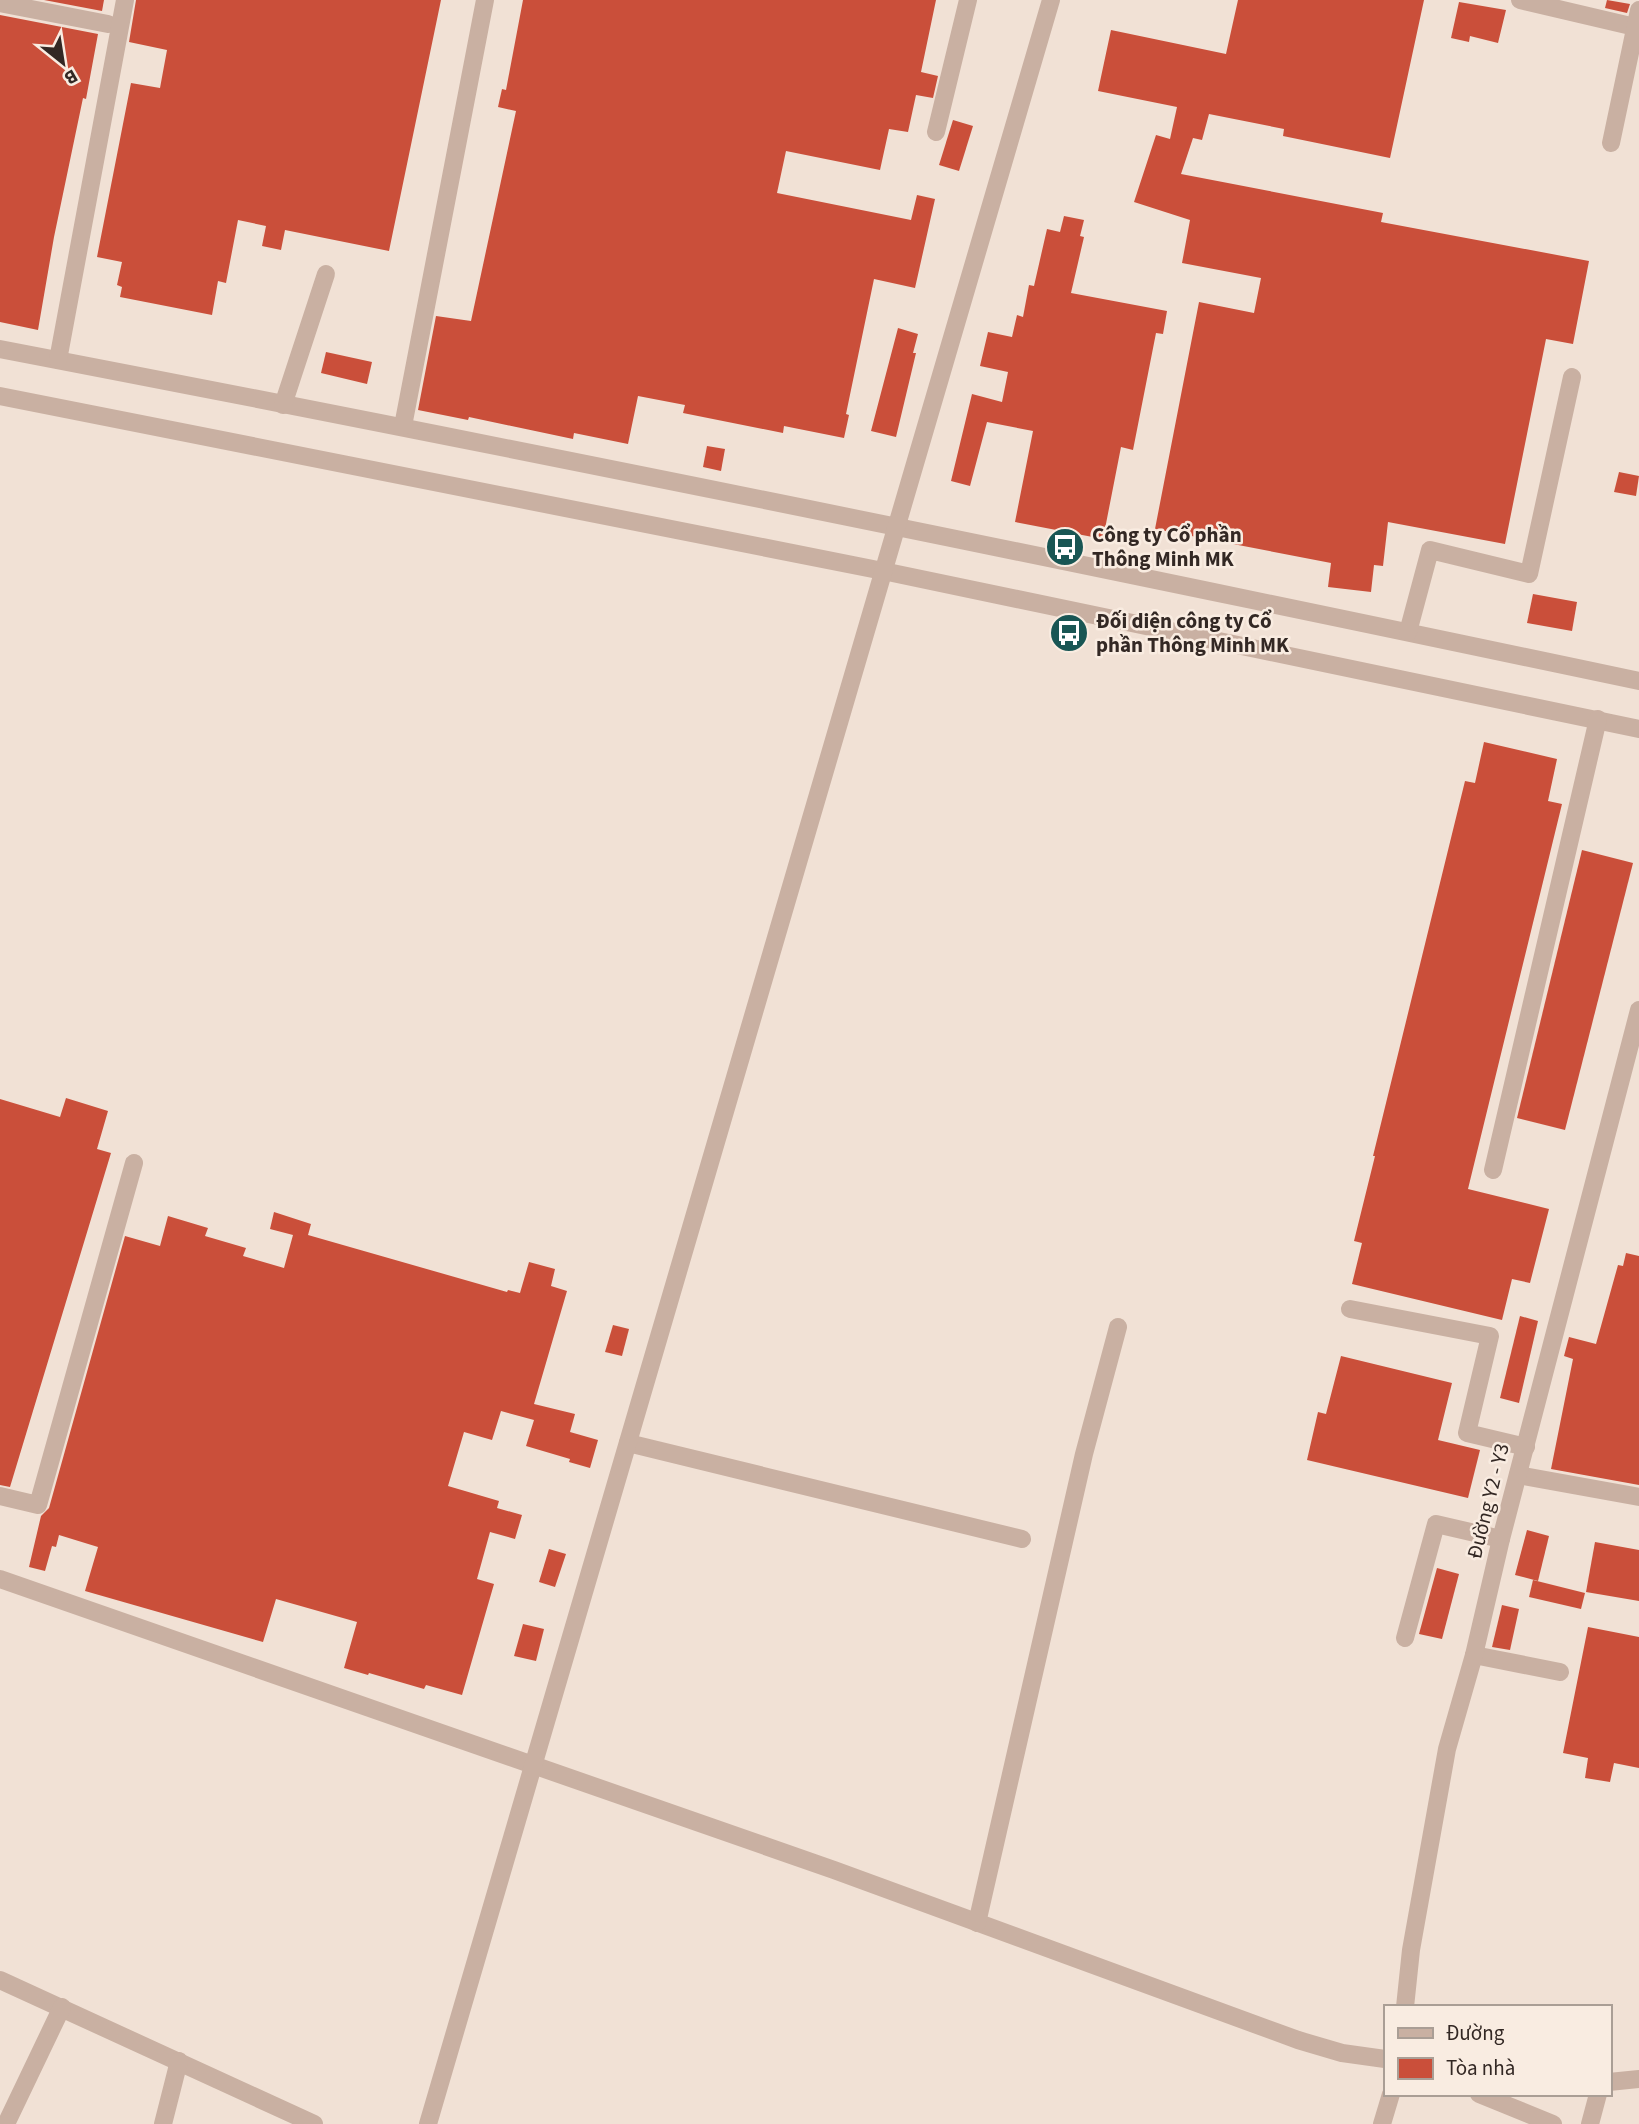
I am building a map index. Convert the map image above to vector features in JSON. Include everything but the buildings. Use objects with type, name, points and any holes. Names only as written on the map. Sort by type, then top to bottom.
[{"type":"street","points":[[58,360],[125,0]]},
{"type":"street","points":[[403,426],[485,0]]},
{"type":"street","points":[[936,132],[968,0]]},
{"type":"street","points":[[428,2124],[1051,0]]},
{"type":"street","points":[[1520,0],[1637,19],[1611,142]]},
{"type":"street","points":[[0,3],[108,24]]},
{"type":"street","points":[[283,405],[326,274]]},
{"type":"street","points":[[0,349],[403,426],[1639,681]]},
{"type":"street","points":[[1408,632],[1430,550],[1529,574],[1572,377]]},
{"type":"street","points":[[0,396],[883,571],[1639,729]]},
{"type":"street","points":[[1493,1170],[1598,719]]},
{"type":"street","name":"Đường Y2 - Y3","points":[[1405,2005],[1411,1950],[1447,1749],[1474,1655],[1639,1010]]},
{"type":"street","points":[[0,1496],[38,1505],[134,1163]]},
{"type":"street","points":[[1350,1309],[1490,1336],[1467,1433],[1526,1447]]},
{"type":"street","points":[[977,1923],[1084,1454],[1118,1327]]},
{"type":"street","points":[[628,1443],[1022,1539]]},
{"type":"street","points":[[1518,1475],[1639,1497]]},
{"type":"street","points":[[1405,1638],[1436,1524],[1502,1539]]},
{"type":"street","points":[[0,1579],[834,1870],[1298,2040],[1342,2053],[1384,2059]]},
{"type":"street","points":[[1474,1655],[1560,1672]]},
{"type":"street","points":[[0,1980],[314,2124]]},
{"type":"street","points":[[6,2124],[62,2007]]},
{"type":"street","points":[[163,2124],[179,2061]]},
{"type":"street","points":[[1611,2082],[1639,2079]]},
{"type":"street","points":[[1382,2124],[1390,2096]]},
{"type":"street","points":[[1484,2096],[1553,2124]]},
{"type":"street","points":[[1590,2124],[1597,2096]]},
{"type":"place","name":"Công ty Cổ phần Thông Minh MK","points":[[1065,547]]},
{"type":"place","name":"Đối diện công ty Cổ phần Thông Minh MK","points":[[1069,633]]}]
